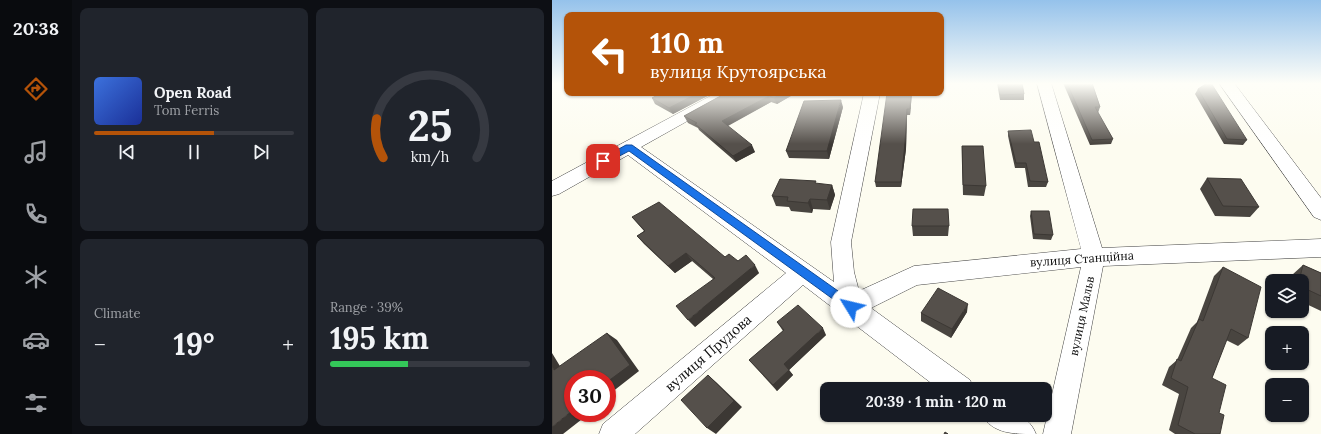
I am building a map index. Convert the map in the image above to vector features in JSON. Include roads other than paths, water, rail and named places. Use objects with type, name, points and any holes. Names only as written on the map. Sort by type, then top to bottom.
[{"type":"street","points":[[552,189],[708,103]]},
{"type":"street","points":[[851,307],[843,272],[841,242],[870,103]]},
{"type":"street","name":"вулиця Мальв","points":[[1050,103],[1094,257],[1057,434]]},
{"type":"street","points":[[1241,103],[1321,212]]},
{"type":"street","points":[[629,147],[953,382]]},
{"type":"street","name":"вулиця Станційна","points":[[851,307],[882,290],[914,276],[1094,257],[1321,248]]},
{"type":"street","name":"вулиця Прудова","points":[[613,434],[803,272]]},
{"type":"street","points":[[1006,422],[1022,434]]}]
